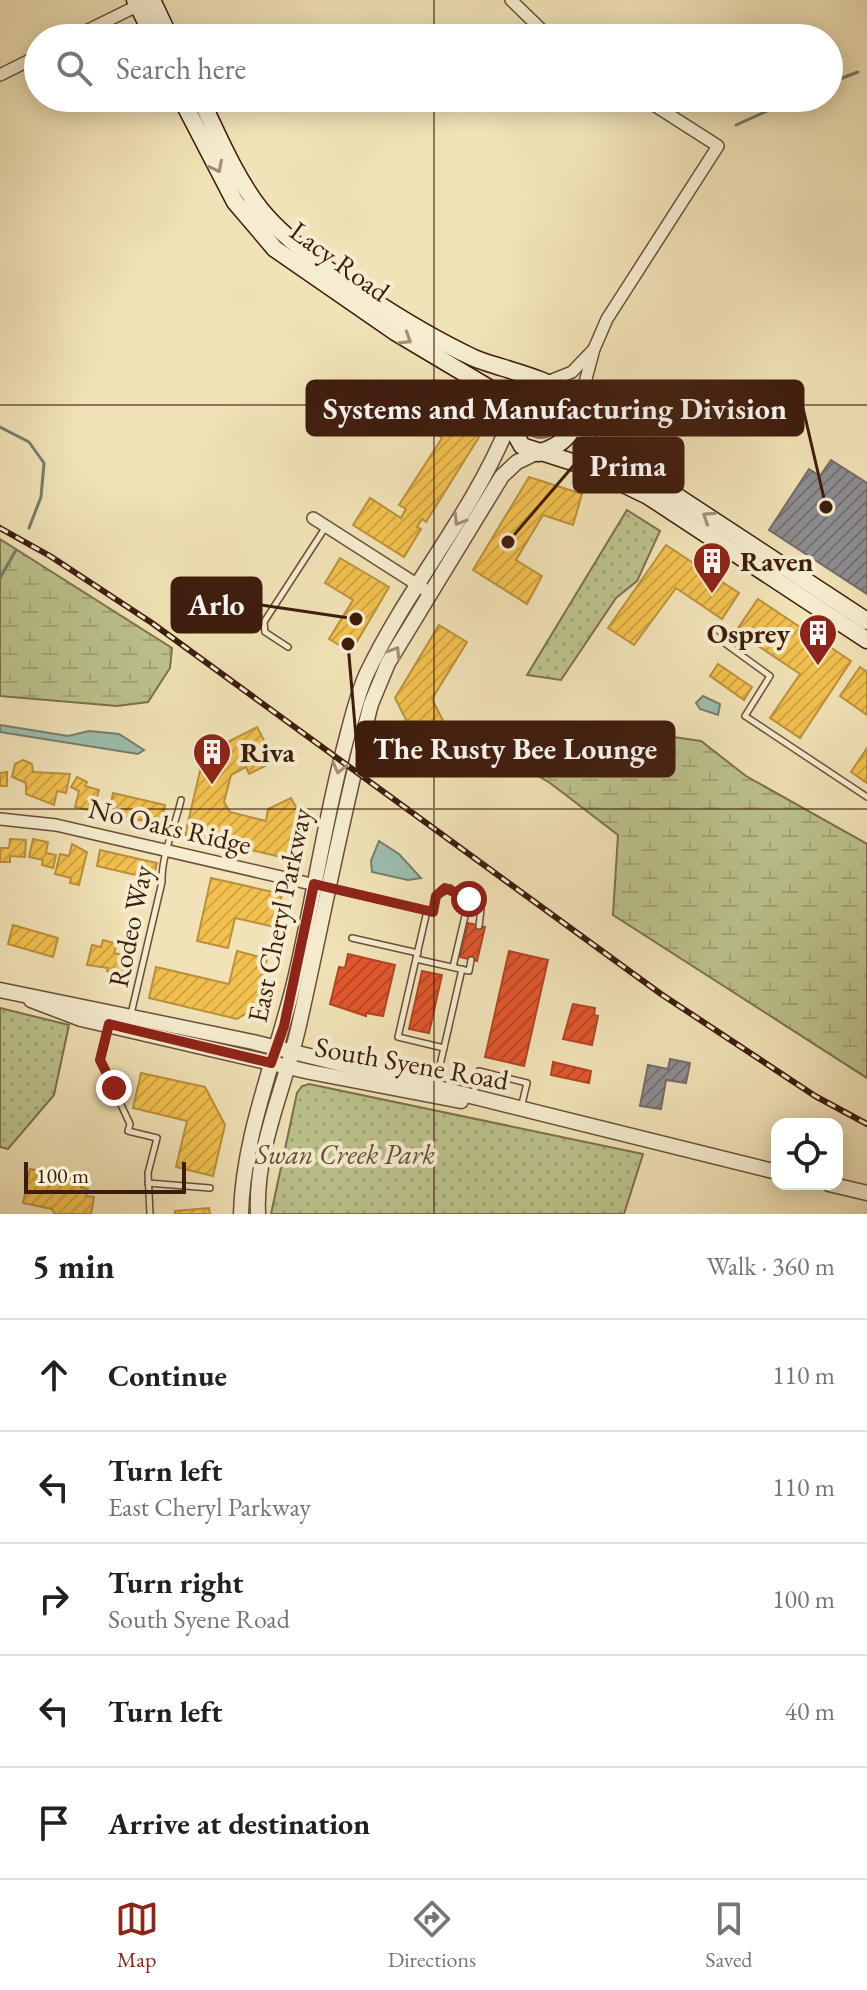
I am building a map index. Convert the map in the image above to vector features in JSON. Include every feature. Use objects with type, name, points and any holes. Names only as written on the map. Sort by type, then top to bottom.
[{"type":"main road","points":[[143,1],[150,24]]},
{"type":"main road","points":[[143,1],[160,24]]},
{"type":"main road","name":"Lacy Road","points":[[188,112],[235,202],[275,249],[395,332],[489,388],[501,404],[508,426]]},
{"type":"main road","name":"Lacy Road","points":[[207,112],[245,187],[259,207],[294,242],[440,341],[486,363],[545,383]]},
{"type":"main road","points":[[867,621],[678,497],[597,449],[590,443],[567,395],[545,383],[521,393],[512,406],[508,426],[516,442],[536,453],[588,467],[648,496],[867,640]]},
{"type":"main road","points":[[536,453],[561,445],[571,432],[576,416]]},
{"type":"street","points":[[511,0],[536,24]]},
{"type":"street","points":[[99,24],[143,1]]},
{"type":"street","points":[[0,75],[24,63]]},
{"type":"street","points":[[576,416],[594,349],[614,307],[718,146],[665,112]]},
{"type":"street","points":[[545,383],[572,372],[594,349]]},
{"type":"street","name":"East Cheryl Parkway","points":[[425,590],[483,481],[508,426]]},
{"type":"street","name":"East Cheryl Parkway","points":[[258,1214],[257,1190],[293,987],[321,886],[358,695],[379,651],[425,590],[502,476],[517,462],[536,453]]},
{"type":"street","points":[[313,518],[425,590]]},
{"type":"street","name":"No Oaks Ridge","points":[[0,819],[56,825],[321,886]]},
{"type":"street","name":"South Syene Road","points":[[0,990],[131,1015],[280,1058]]},
{"type":"street","name":"South Syene Road","points":[[16,993],[60,1012],[109,1024],[473,1098],[771,1171]]},
{"type":"street","name":"East Cheryl Parkway","points":[[241,1214],[246,1167],[280,1058]]},
{"type":"street","points":[[843,1187],[867,1193]]},
{"type":"lane","points":[[288,647],[265,632],[264,622],[325,527]]},
{"type":"lane","points":[[712,634],[770,676],[745,716],[867,797]]},
{"type":"lane","name":"Rodeo Way","points":[[131,1015],[162,882],[161,863],[169,851],[181,800]]},
{"type":"lane","points":[[321,886],[430,911]]},
{"type":"lane","points":[[444,1048],[398,1037],[417,956],[436,896],[445,888],[469,899],[481,909],[479,926]]},
{"type":"lane","points":[[453,967],[469,899]]},
{"type":"lane","points":[[352,938],[465,970]]},
{"type":"lane","points":[[434,1091],[465,970],[471,960]]},
{"type":"lane","points":[[109,1024],[100,1060],[130,1124],[128,1131],[157,1138],[148,1183],[150,1214]]},
{"type":"lane","points":[[473,1098],[479,1071],[527,1083],[521,1109]]},
{"type":"lane","points":[[148,1183],[210,1188]]},
{"type":"green space","points":[[541,398],[555,404],[561,418],[555,432],[541,438],[527,432],[521,418],[527,404]]},
{"type":"green space","points":[[627,510],[660,531],[637,581],[616,598],[561,680],[527,675]]},
{"type":"green space","points":[[0,539],[172,648],[170,668],[148,702],[117,706],[0,696]]},
{"type":"green space","points":[[611,728],[701,741],[746,776],[867,844],[867,1078],[613,915],[618,835],[550,783],[484,744],[531,734]]},
{"type":"green space","points":[[0,1008],[69,1025],[54,1095],[8,1149],[0,1147]]},
{"type":"green space","name":"Swan Creek Park","points":[[309,1084],[643,1154],[624,1214],[271,1214],[297,1093],[302,1086]]},
{"type":"shaded area","points":[[703,696],[720,704],[718,715],[700,709],[696,703]]},
{"type":"shaded area","points":[[0,725],[68,736],[89,731],[119,734],[144,750],[138,754],[0,732]]},
{"type":"shaded area","points":[[379,841],[399,854],[421,878],[408,880],[372,872],[371,861]]},
{"type":"building: Homes","points":[[431,395],[484,429],[426,522],[422,519],[417,527],[421,529],[404,557],[353,525],[370,498],[401,518],[406,509],[399,505],[442,438],[415,421]]},
{"type":"building: Homes","points":[[529,477],[582,494],[573,525],[543,515],[516,560],[542,576],[527,604],[473,570]]},
{"type":"building: Homes","name":"Raven","points":[[666,545],[739,593],[722,619],[676,588],[634,645],[608,628]]},
{"type":"building: Homes","points":[[340,558],[389,587],[351,652],[329,639],[353,600],[325,583]]},
{"type":"building: Homes","name":"Osprey","points":[[758,599],[851,661],[800,738],[770,718],[800,674],[736,631]]},
{"type":"building: Homes","points":[[439,625],[467,642],[432,699],[455,744],[426,759],[395,698]]},
{"type":"building: Homes","points":[[718,664],[752,687],[744,700],[710,676]]},
{"type":"building: Homes","points":[[860,667],[867,672],[867,715],[840,696]]},
{"type":"building: Homes","name":"Riva","points":[[257,727],[275,761],[249,774],[246,767],[231,775],[224,802],[230,812],[266,821],[268,809],[291,798],[300,814],[290,859],[185,835],[204,754]]},
{"type":"building: Homes","points":[[867,748],[867,783],[851,772]]},
{"type":"building: Homes","points":[[23,760],[32,764],[33,772],[70,774],[66,793],[57,791],[54,805],[26,794],[26,783],[12,777],[15,764]]},
{"type":"building: Homes","points":[[7,772],[7,786],[0,786],[0,773]]},
{"type":"building: Homes","points":[[77,777],[87,782],[85,786],[99,790],[93,811],[75,807],[79,791],[71,787]]},
{"type":"building: Homes","points":[[113,793],[165,805],[161,825],[109,813]]},
{"type":"building: Homes","points":[[10,839],[26,840],[25,857],[10,856],[10,862],[0,862],[0,848],[9,848]]},
{"type":"building: Homes","points":[[33,839],[48,842],[46,853],[56,855],[53,868],[42,865],[43,860],[29,857]]},
{"type":"building: Homes","points":[[72,844],[87,852],[79,885],[70,883],[71,878],[55,874],[60,854],[69,856]]},
{"type":"building: Homes","points":[[100,850],[157,863],[153,879],[97,866]]},
{"type":"building: Homes","points":[[211,878],[282,894],[275,927],[235,918],[228,948],[197,941]]},
{"type":"building: Homes","points":[[13,925],[58,938],[53,957],[8,944]]},
{"type":"building: Homes","points":[[103,940],[117,944],[114,953],[126,956],[121,975],[107,971],[108,968],[87,965],[92,945],[101,947]]},
{"type":"building: Homes","points":[[237,951],[267,959],[256,1007],[237,1019],[149,998],[156,967],[229,984]]},
{"type":"building: Homes","points":[[141,1073],[205,1087],[225,1125],[213,1176],[176,1167],[187,1121],[133,1108]]},
{"type":"building: Homes","points":[[30,1169],[82,1179],[81,1187],[88,1189],[86,1196],[94,1197],[91,1214],[55,1214],[52,1209],[23,1203]]},
{"type":"building: Homes","points":[[209,1208],[210,1214],[175,1214],[175,1211]]},
{"type":"building: Shops","points":[[468,923],[485,927],[477,961],[460,957]]},
{"type":"building: Shops","points":[[509,951],[548,960],[524,1066],[485,1057]]},
{"type":"building: Shops","points":[[348,954],[395,965],[383,1016],[366,1013],[366,1016],[330,1004],[339,967],[345,968]]},
{"type":"building: Shops","points":[[422,971],[442,975],[429,1033],[409,1029]]},
{"type":"building: Shops","points":[[573,1004],[595,1008],[594,1015],[598,1016],[592,1045],[563,1039]]},
{"type":"building: Shops","points":[[553,1062],[591,1071],[589,1083],[551,1075]]},
{"type":"building: Industry","points":[[831,460],[867,483],[867,594],[769,530],[809,469],[820,476]]},
{"type":"building: Industry","points":[[670,1059],[690,1063],[686,1083],[666,1080],[661,1109],[640,1106],[648,1065],[668,1069]]},
{"type":"waterway","points":[[843,78],[858,72]]},
{"type":"waterway","points":[[736,125],[765,112]]},
{"type":"waterway","points":[[0,427],[29,442],[44,463],[41,497],[29,528]]},
{"type":"waterway","points":[[0,578],[16,550]]},
{"type":"railway","points":[[0,528],[50,556],[152,623],[661,994],[815,1096],[867,1124]]},
{"type":"place","name":"Systems and Manufacturing Division","points":[[826,507]]},
{"type":"place","name":"Prima","points":[[508,542]]},
{"type":"place","name":"Raven","points":[[712,595]]},
{"type":"place","name":"Arlo","points":[[356,619]]},
{"type":"place","name":"The Rusty Bee Lounge","points":[[348,644]]},
{"type":"place","name":"Osprey","points":[[818,667]]},
{"type":"place","name":"Riva","points":[[212,786]]},
{"type":"route","points":[[114,1088],[100,1060],[109,1024],[271,1063],[284,1026],[314,884],[433,912],[436,896],[445,888],[469,899]]}]
